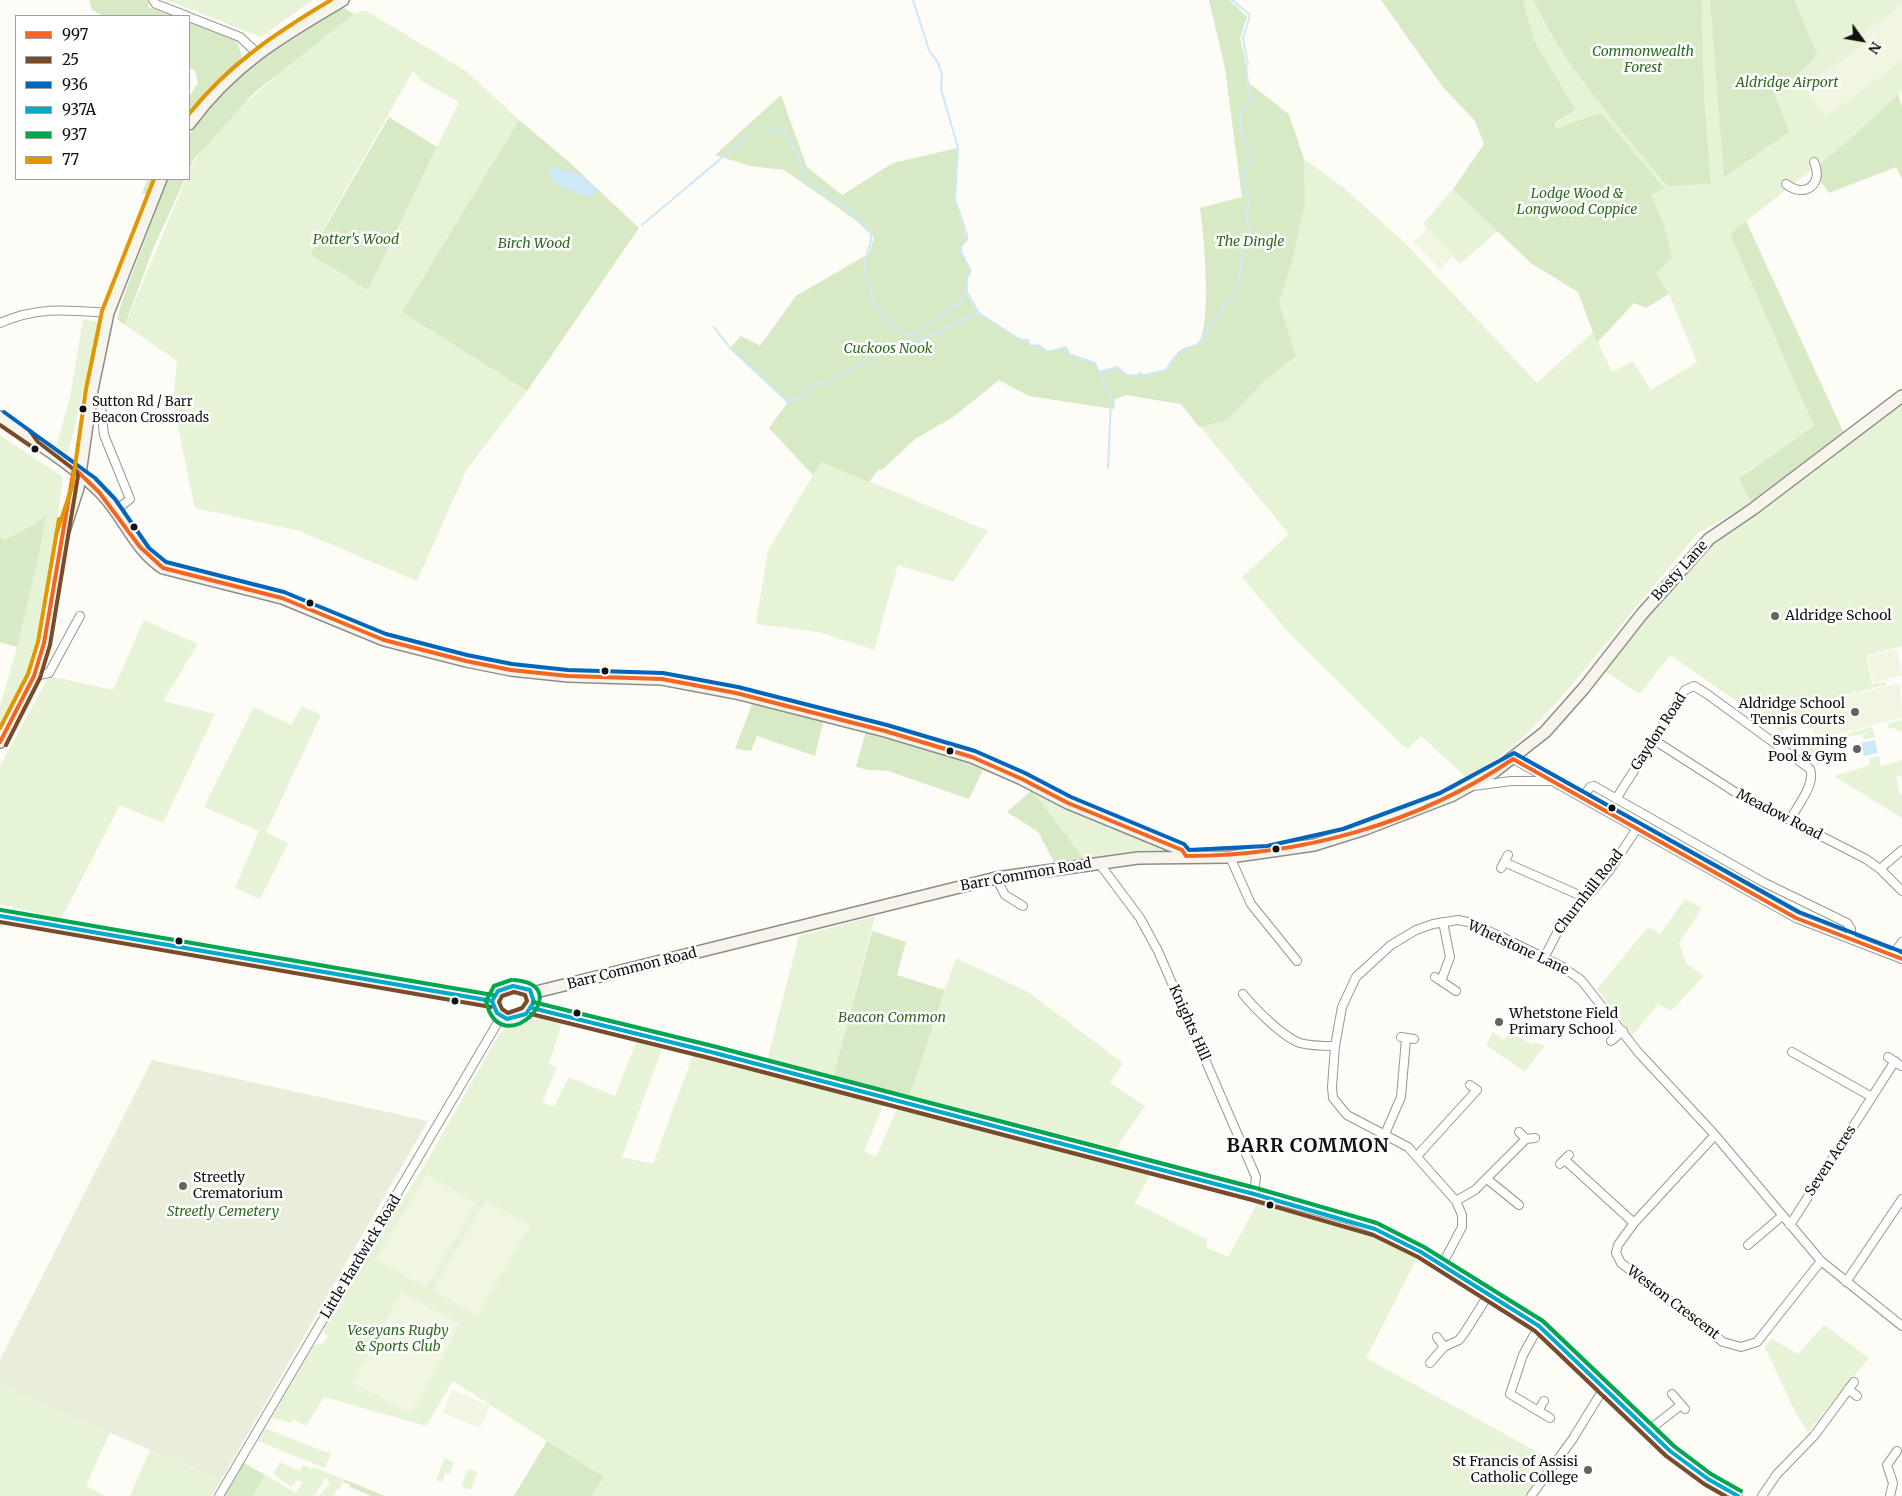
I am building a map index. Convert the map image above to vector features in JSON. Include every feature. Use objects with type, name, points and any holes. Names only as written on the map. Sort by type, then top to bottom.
[{"type":"main road","points":[[190,123],[208,97],[257,53],[343,0]]},
{"type":"main road","points":[[0,742],[34,676],[44,643],[62,537],[108,313],[161,180]]},
{"type":"main road","name":"Bosty Lane","points":[[1512,759],[1550,726],[1584,688],[1642,614],[1709,538],[1753,510],[1902,396]]},
{"type":"main road","points":[[0,417],[103,495],[147,555],[163,568],[282,598],[384,640],[511,670],[568,676],[662,679],[736,692],[886,731],[993,766],[1068,804],[1182,850],[1186,856]]},
{"type":"main road","name":"Barr Common Road","points":[[532,993],[996,878],[1138,858],[1230,857],[1314,845],[1428,806],[1472,786],[1512,759]]},
{"type":"main road","points":[[0,916],[492,1001]]},
{"type":"main road","points":[[513,986],[526,988],[532,993],[534,1002],[532,1008],[523,1017],[514,1019],[501,1017],[492,1001],[498,991],[513,986]]},
{"type":"street","points":[[153,0],[156,4],[183,15]]},
{"type":"street","points":[[190,18],[240,37],[257,53]]},
{"type":"street","points":[[1786,184],[1794,190],[1803,190],[1814,184],[1817,177],[1814,162]]},
{"type":"street","points":[[0,323],[38,310],[59,309],[108,313]]},
{"type":"street","points":[[101,405],[104,436],[130,499],[115,511]]},
{"type":"street","points":[[34,676],[49,672],[80,616]]},
{"type":"street","name":"Gaydon Road","points":[[1616,799],[1685,690],[1694,686],[1699,687],[1810,769],[1812,778],[1790,820]]},
{"type":"street","name":"Meadow Road","points":[[1654,740],[1719,783],[1880,869],[1902,891]]},
{"type":"street","points":[[1512,759],[1638,827],[1809,924],[1902,959]]},
{"type":"street","points":[[1472,786],[1511,781],[1554,781]]},
{"type":"street","points":[[1583,797],[1590,787],[1594,786],[1763,882],[1847,923],[1851,929],[1851,939]]},
{"type":"street","name":"Churnhill Road","points":[[1544,958],[1558,931],[1609,871],[1638,827]]},
{"type":"street","points":[[1880,869],[1902,850]]},
{"type":"street","points":[[1230,857],[1251,904],[1297,961]]},
{"type":"street","points":[[1504,862],[1586,898]]},
{"type":"street","name":"Knights Hill","points":[[1099,863],[1140,918],[1158,951],[1256,1177],[1254,1194]]},
{"type":"street","points":[[996,878],[1005,895],[1023,906]]},
{"type":"street","points":[[1443,922],[1450,957],[1438,979],[1456,991]]},
{"type":"street","name":"Whetstone Lane","points":[[1442,1265],[1462,1227],[1462,1215],[1456,1201],[1408,1147],[1346,1115],[1333,1098],[1335,1046],[1342,1007],[1356,977],[1391,945],[1416,930],[1443,922],[1468,922],[1568,970],[1581,980],[1638,1052],[1715,1135],[1820,1261],[1902,1326]]},
{"type":"street","points":[[1893,955],[1902,942]]},
{"type":"street","points":[[1243,994],[1292,1040],[1301,1043],[1335,1046]]},
{"type":"street","points":[[1252,1004],[1258,997]]},
{"type":"street","points":[[532,1008],[711,1052],[1254,1194],[1375,1229],[1442,1265],[1539,1326],[1670,1451],[1708,1479],[1738,1496]]},
{"type":"street","name":"Little Hardwick Road","points":[[219,1496],[501,1017]]},
{"type":"street","points":[[1611,1041],[1622,1031]]},
{"type":"street","points":[[1385,1134],[1401,1097],[1407,1038]]},
{"type":"street","points":[[1792,1052],[1872,1097]]},
{"type":"street","name":"Seven Acres","points":[[1790,1225],[1895,1061]]},
{"type":"street","points":[[1417,1156],[1477,1090],[1470,1085]]},
{"type":"street","points":[[1519,1132],[1526,1139]]},
{"type":"street","name":"Weston Crescent","points":[[1715,1135],[1634,1223],[1618,1245],[1616,1253],[1621,1263],[1721,1340],[1734,1346],[1747,1346],[1756,1342],[1820,1261]]},
{"type":"street","points":[[1456,1201],[1475,1190],[1526,1139],[1535,1138]]},
{"type":"street","points":[[1565,1160],[1634,1223]]},
{"type":"street","points":[[1486,1179],[1519,1205]]},
{"type":"street","points":[[1846,1282],[1902,1199]]},
{"type":"street","points":[[1746,1235],[1750,1243],[1782,1216]]},
{"type":"street","points":[[1430,1363],[1444,1347],[1459,1340],[1466,1332],[1489,1294]]},
{"type":"street","points":[[1539,1326],[1523,1355],[1510,1394],[1550,1418]]},
{"type":"street","points":[[1437,1337],[1444,1347]]},
{"type":"street","points":[[1762,1496],[1777,1474],[1814,1436],[1854,1382]]},
{"type":"street","points":[[1530,1496],[1572,1440],[1604,1388]]},
{"type":"street","points":[[1848,1389],[1857,1396]]},
{"type":"street","points":[[1649,1430],[1683,1407],[1672,1394]]},
{"type":"street","points":[[1538,1411],[1544,1401]]},
{"type":"street","points":[[1890,1496],[1893,1483],[1887,1465],[1896,1451]]},
{"type":"green space","points":[[89,0],[148,0],[148,7],[170,15],[101,15],[92,10]]},
{"type":"green space","points":[[167,0],[313,0],[261,37]]},
{"type":"green space","points":[[1209,0],[1229,0],[1247,17],[1240,38],[1249,83],[1288,113],[1304,159],[1344,188],[1406,244],[1537,383],[1593,332],[1612,372],[1633,361],[1651,390],[1697,362],[1669,294],[1656,274],[1663,222],[1651,195],[1663,187],[1601,113],[1555,130],[1555,124],[1576,110],[1535,42],[1523,0],[1533,0],[1544,23],[1667,186],[1711,183],[1704,94],[1702,0],[1902,0],[1902,92],[1842,146],[1730,234],[1817,424],[1739,477],[1751,503],[1697,534],[1559,700],[1525,736],[1470,781],[1421,736],[1408,749],[1402,745],[1290,634],[1242,577],[1289,534],[1181,404],[1126,395],[1115,399],[1114,409],[1029,396],[999,380],[953,417],[915,439],[883,469],[878,470],[869,481],[988,531],[953,582],[898,565],[874,650],[818,632],[756,624],[768,551],[813,475],[769,428],[788,402],[730,348],[741,336],[760,346],[796,296],[869,253],[874,238],[856,220],[841,211],[836,199],[893,163],[958,148],[955,199],[967,240],[962,245],[961,252],[971,271],[967,281],[967,290],[974,306],[988,319],[1021,339],[1028,340],[1030,346],[1038,345],[1048,352],[1066,347],[1069,354],[1095,363],[1099,372],[1117,367],[1127,375],[1137,376],[1139,373],[1145,375],[1166,370],[1171,361],[1180,352],[1199,342],[1203,332],[1206,298],[1205,256],[1200,208],[1242,197],[1225,68]]},
{"type":"green space","name":"Cuckoos Nook","points":[[1209,0],[1229,0],[1247,17],[1240,38],[1249,83],[1289,115],[1304,159],[1305,203],[1292,260],[1279,303],[1296,356],[1264,381],[1227,420],[1199,427],[1181,404],[1126,395],[1115,399],[1114,409],[1029,396],[999,380],[953,417],[915,439],[883,469],[878,470],[869,482],[821,462],[813,475],[769,428],[788,402],[730,348],[741,336],[760,346],[796,296],[869,254],[874,238],[856,220],[784,170],[750,166],[715,155],[781,95],[807,167],[842,195],[893,163],[958,148],[955,199],[967,240],[962,245],[961,252],[971,271],[967,281],[967,290],[969,299],[974,306],[988,319],[1018,337],[1028,340],[1030,346],[1038,345],[1048,352],[1066,347],[1069,354],[1095,363],[1099,372],[1117,367],[1127,375],[1137,376],[1139,373],[1145,375],[1165,370],[1180,352],[1199,342],[1203,332],[1206,278],[1200,208],[1242,197],[1225,68]]},
{"type":"green space","name":"Lodge Wood & Longwood Coppice","points":[[1381,0],[1523,0],[1535,42],[1576,110],[1555,123],[1555,129],[1601,113],[1664,188],[1651,195],[1663,222],[1672,257],[1656,274],[1669,294],[1646,308],[1634,303],[1597,343],[1578,292],[1532,264],[1453,189],[1484,144],[1475,121],[1442,86]]},
{"type":"green space","name":"Commonwealth Forest","points":[[1533,0],[1702,0],[1704,94],[1711,184],[1667,186],[1577,73],[1546,25]]},
{"type":"green space","name":"Commonwealth Forest","points":[[1710,0],[1794,0],[1817,54],[1806,67],[1775,95],[1789,132],[1724,177]]},
{"type":"green space","points":[[1902,4],[1902,61],[1825,117],[1804,87],[1863,45],[1858,38]]},
{"type":"green space","points":[[343,7],[354,14],[254,93],[194,159],[190,169],[190,134],[224,91],[259,60]]},
{"type":"green space","points":[[365,10],[466,71],[519,120],[402,312],[527,391],[467,469],[417,581],[300,531],[195,508],[173,404],[177,361],[125,325],[186,180],[190,180],[195,161],[210,140],[232,116],[287,67],[354,14]],"holes":[[[413,71],[422,81],[459,102],[368,290],[310,253]]]},
{"type":"green space","points":[[190,22],[237,40],[242,57],[203,95],[190,115],[190,95],[198,83],[195,71],[190,68]]},
{"type":"green space","points":[[1898,95],[1902,106],[1902,179],[1896,167],[1829,193],[1812,170],[1842,146]]},
{"type":"green space","name":"Potter's Wood","points":[[389,117],[437,147],[368,290],[310,254]]},
{"type":"green space","name":"Birch Wood","points":[[519,120],[568,161],[639,228],[527,391],[402,312]]},
{"type":"green space","points":[[148,180],[154,180],[147,195],[142,193]]},
{"type":"green space","points":[[168,180],[185,180],[153,249],[125,325],[117,319],[123,298]]},
{"type":"green space","points":[[1453,189],[1498,231],[1460,264],[1423,224]]},
{"type":"green space","points":[[1746,221],[1844,433],[1751,503],[1739,478],[1814,426],[1730,234]]},
{"type":"green space","points":[[1427,229],[1453,256],[1440,269],[1413,241]]},
{"type":"green space","points":[[83,319],[100,322],[68,453],[56,447],[70,397]]},
{"type":"green space","name":"Aldridge School","points":[[1902,405],[1902,646],[1866,656],[1872,684],[1885,682],[1886,685],[1805,705],[1809,722],[1791,726],[1781,732],[1670,655],[1640,694],[1604,671],[1678,578],[1712,543]]},
{"type":"green space","points":[[0,435],[63,477],[51,567],[36,652],[24,683],[0,725],[0,706],[17,647],[0,642]]},
{"type":"green space","points":[[46,516],[17,647],[0,642],[0,537],[4,540]]},
{"type":"green space","points":[[144,620],[198,644],[163,701],[215,714],[163,823],[120,805],[61,919],[0,904],[0,766],[49,676],[113,690]]},
{"type":"green space","points":[[1897,649],[1902,675],[1874,683],[1867,657]]},
{"type":"green space","name":"Aldridge School Tennis Courts","points":[[1900,683],[1902,718],[1815,740],[1807,706]]},
{"type":"green space","points":[[752,704],[824,719],[815,756],[757,736],[751,751],[735,749]]},
{"type":"green space","points":[[302,706],[321,715],[266,832],[288,843],[260,899],[235,888],[259,831],[204,807],[254,707],[291,725]]},
{"type":"green space","points":[[1902,720],[1902,730],[1897,732],[1896,728],[1888,729],[1889,723]]},
{"type":"green space","points":[[1872,727],[1875,737],[1864,739],[1863,734],[1836,740],[1835,737]]},
{"type":"green space","points":[[866,731],[962,760],[983,770],[969,799],[888,771],[856,767]]},
{"type":"green space","points":[[1812,745],[1818,747],[1821,761],[1819,766],[1801,748]]},
{"type":"green space","points":[[1879,756],[1881,766],[1902,760],[1902,775],[1896,777],[1900,794],[1902,794],[1902,818],[1834,776],[1870,765],[1869,758]]},
{"type":"green space","points":[[1032,790],[1063,805],[1066,809],[1070,808],[1169,849],[1168,852],[1084,859]]},
{"type":"green space","points":[[1032,790],[1084,859],[1054,862],[1038,832],[1007,812]]},
{"type":"green space","points":[[1685,899],[1702,908],[1679,943],[1686,963],[1704,976],[1671,1011],[1658,1004],[1632,1036],[1597,989],[1648,927],[1660,934]]},
{"type":"green space","points":[[875,916],[833,1077],[767,1061],[799,936]]},
{"type":"green space","name":"Beacon Common","points":[[872,931],[906,942],[897,975],[945,990],[910,1095],[833,1077]]},
{"type":"green space","points":[[956,958],[1028,992],[1123,1063],[1110,1083],[1145,1106],[1116,1148],[910,1095]]},
{"type":"green space","name":"Veseyans Rugby & Sports Club","points":[[542,1017],[562,1022],[549,1064],[557,1067],[542,1102],[554,1107],[569,1077],[615,1096],[636,1042],[662,1049],[622,1157],[653,1164],[693,1055],[884,1104],[864,1151],[876,1157],[898,1107],[1152,1171],[1135,1203],[1208,1240],[1206,1247],[1228,1257],[1259,1200],[1350,1226],[1418,1256],[1366,1358],[1552,1460],[1525,1496],[591,1496],[603,1477],[453,1381],[426,1426],[324,1397],[306,1426],[293,1419],[291,1423],[271,1418],[314,1345],[323,1343],[328,1336],[324,1333],[324,1327],[424,1166],[501,1031]]},
{"type":"green space","points":[[1493,1032],[1504,1040],[1509,1032],[1532,1044],[1534,1042],[1544,1046],[1525,1072],[1486,1045]]},
{"type":"green space","name":"Streetly Cemetery","points":[[152,1060],[428,1121],[221,1480],[0,1386],[0,1360]]},
{"type":"green space","points":[[427,1174],[476,1204],[426,1288],[376,1259]]},
{"type":"green space","points":[[486,1200],[530,1226],[477,1316],[433,1290]]},
{"type":"green space","name":"Veseyans Rugby & Sports Club","points":[[401,1292],[460,1324],[411,1414],[353,1383]]},
{"type":"green space","points":[[1824,1325],[1869,1358],[1808,1432],[1796,1414],[1765,1347],[1772,1339],[1798,1354]]},
{"type":"green space","points":[[0,1386],[110,1432],[86,1486],[106,1496],[0,1496]]},
{"type":"green space","points":[[452,1390],[490,1406],[480,1428],[443,1413]]},
{"type":"green space","points":[[265,1428],[331,1454],[325,1468],[258,1441]]},
{"type":"green space","points":[[547,1441],[604,1477],[591,1496],[514,1496]]},
{"type":"green space","points":[[150,1450],[221,1480],[212,1496],[130,1496]]},
{"type":"green space","points":[[445,1458],[454,1463],[450,1474],[445,1473],[442,1482],[436,1480]]},
{"type":"green space","points":[[280,1462],[300,1471],[303,1465],[312,1469],[313,1467],[343,1479],[340,1489],[337,1489],[334,1496],[319,1496],[330,1483],[326,1478],[315,1496],[253,1496],[265,1475],[296,1493],[303,1482],[298,1480],[291,1487],[273,1474]]},
{"type":"green space","points":[[244,1463],[265,1475],[253,1496],[224,1496]]},
{"type":"green space","points":[[470,1469],[477,1472],[471,1490],[461,1487],[467,1471]]},
{"type":"green space","points":[[343,1479],[385,1496],[371,1496],[350,1487],[351,1485],[343,1482]]},
{"type":"water","points":[[554,167],[580,175],[597,189],[591,197],[581,195],[553,182],[549,173]]},
{"type":"water","points":[[1875,740],[1878,753],[1864,756],[1861,743]]},
{"type":"waterway","points":[[913,0],[929,50],[938,63],[942,75],[941,89],[958,148],[955,199],[967,235],[967,240],[962,245],[961,252],[971,271],[967,278],[967,293]]},
{"type":"waterway","points":[[762,126],[776,133],[785,131],[797,153],[805,180],[851,211],[871,233],[871,241],[864,264],[874,303],[891,325],[909,335],[916,333],[947,313],[950,308],[962,303],[963,295],[968,294],[979,313],[1020,340],[1028,340],[1030,346],[1038,345],[1048,352],[1066,347],[1069,354],[1095,363],[1099,372],[1117,367],[1127,375],[1137,376],[1139,373],[1145,375],[1166,370],[1174,358],[1182,351],[1199,343],[1209,326],[1219,318],[1224,303],[1235,298],[1242,260],[1242,248],[1250,230],[1246,212],[1249,202],[1242,173],[1252,158],[1240,124],[1242,112],[1252,96],[1249,93],[1246,69],[1248,64],[1243,38],[1250,15],[1232,0]]},
{"type":"waterway","points":[[642,225],[750,134]]},
{"type":"waterway","points":[[714,327],[730,348],[788,402],[804,394],[819,382],[824,385],[875,356],[935,334],[978,313]]},
{"type":"waterway","points":[[1099,372],[1111,398],[1108,468]]},
{"type":"transit line","name":"77","points":[[190,113],[220,80],[254,51],[292,24],[331,0]]},
{"type":"transit line","name":"77","points":[[56,535],[72,487],[86,389],[102,311],[154,180]]},
{"type":"transit line","name":"936","points":[[4,412],[95,478],[115,499],[149,548],[166,562],[284,592],[386,634],[467,655],[512,664],[568,670],[663,673],[738,687],[887,725],[975,751],[1025,773],[1071,797],[1184,844],[1189,850],[1267,846],[1343,829],[1440,793],[1514,753],[1799,912],[1902,952]]},
{"type":"transit line","name":"25","points":[[0,425],[35,449]]},
{"type":"transit line","name":"25","points":[[6,745],[40,678],[50,645],[78,476],[76,471],[38,442],[30,431]]},
{"type":"transit line","name":"997","points":[[0,742],[34,676],[44,643],[74,468],[99,492],[140,547],[163,568],[282,598],[384,640],[466,661],[511,670],[568,676],[662,679],[736,693],[885,731],[972,757],[1022,779],[1068,803],[1182,850],[1186,856],[1272,850],[1357,832],[1438,802],[1476,782],[1513,759],[1796,918],[1902,959]]},
{"type":"transit line","name":"77","points":[[0,728],[28,674],[38,642],[59,519]]},
{"type":"transit line","name":"937","points":[[1,910],[493,995]]},
{"type":"transit line","name":"937A","points":[[0,916],[492,1001]]},
{"type":"transit line","name":"25","points":[[0,922],[491,1007]]},
{"type":"transit line","name":"937","points":[[511,980],[494,986],[486,1001],[494,1019],[506,1025],[518,1024],[530,1016],[538,1006],[539,994],[532,985],[514,980]]},
{"type":"transit line","name":"937A","points":[[513,986],[530,990],[534,1002],[526,1014],[507,1019],[497,1013],[492,1001],[498,991],[513,986]]},
{"type":"transit line","name":"25","points":[[514,992],[525,995],[527,1001],[522,1008],[508,1013],[502,1009],[499,1002],[502,996],[514,992]]},
{"type":"transit line","name":"937","points":[[533,1002],[713,1046],[1256,1188],[1377,1223],[1424,1247],[1543,1321],[1674,1446],[1711,1474],[1741,1491]]},
{"type":"transit line","name":"937A","points":[[532,1008],[711,1052],[1254,1194],[1375,1229],[1421,1252],[1539,1326],[1670,1451],[1708,1479],[1738,1496]]},
{"type":"transit line","name":"25","points":[[531,1014],[709,1058],[1252,1200],[1373,1235],[1418,1257],[1535,1331],[1666,1456],[1704,1484],[1725,1496]]},
{"type":"place","name":"Sutton Rd / Barr Beacon Crossroads","points":[[83,409]]},
{"type":"place","name":"Aldridge School","points":[[1775,616]]},
{"type":"place","name":"Aldridge School Tennis Courts","points":[[1855,712]]},
{"type":"place","name":"Swimming Pool & Gym","points":[[1857,749]]},
{"type":"place","name":"Whetstone Field Primary School","points":[[1499,1022]]},
{"type":"place","name":"Streetly Crematorium","points":[[183,1186]]},
{"type":"place","name":"St Francis of Assisi Catholic College","points":[[1588,1470]]},
{"type":"district","name":"BARR COMMON","points":[[1308,1147]]},
{"type":"park label","name":"Aldridge Airport","points":[[1787,83]]},
{"type":"park label","name":"The Dingle","points":[[1250,242]]}]
